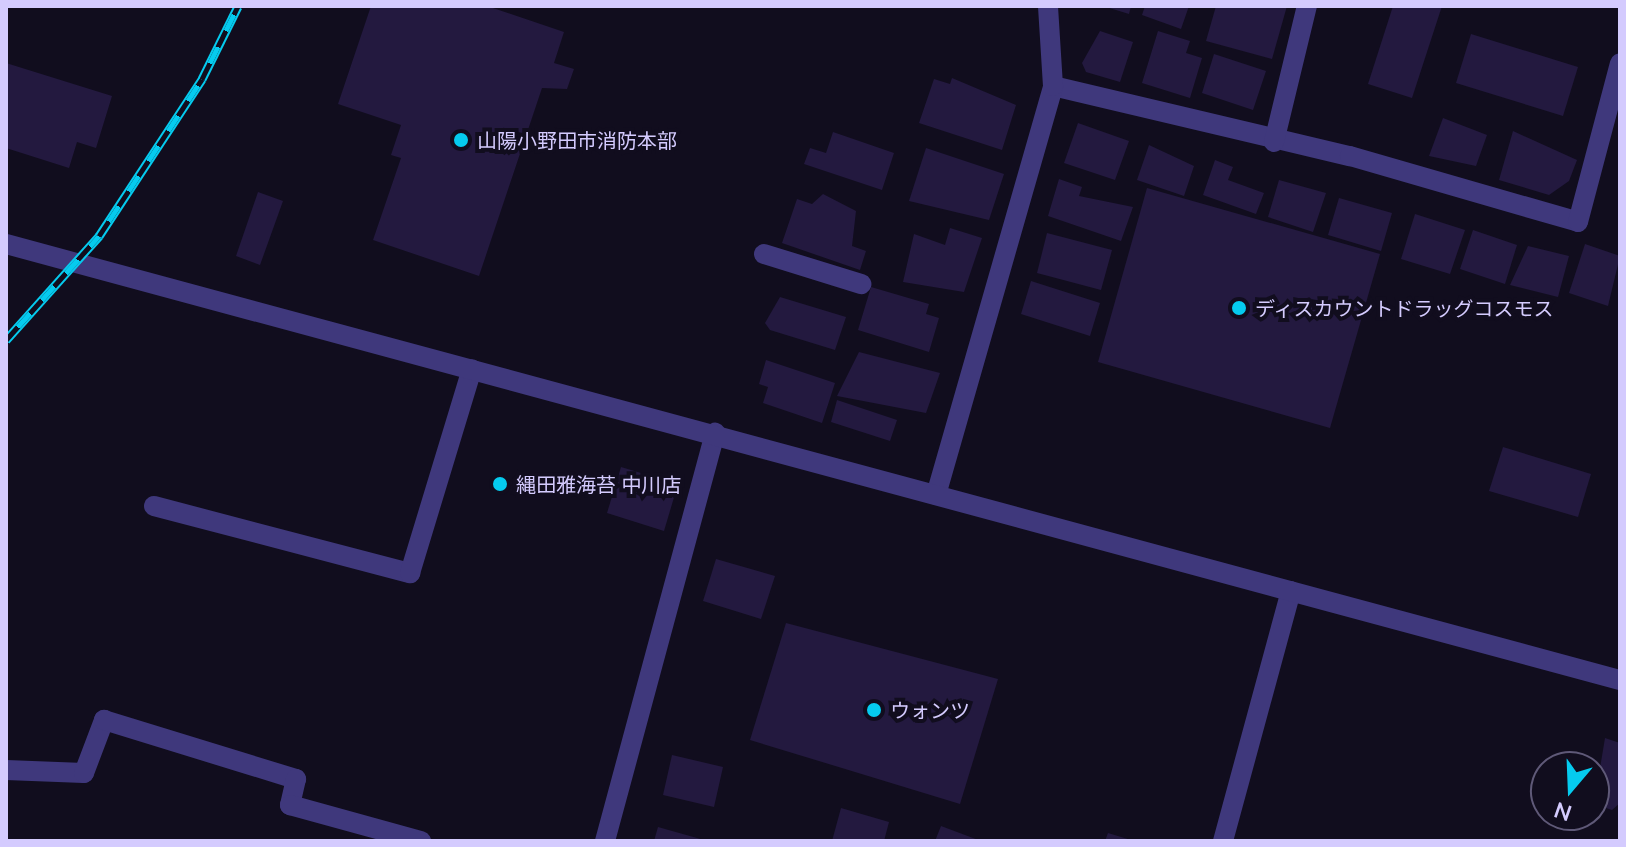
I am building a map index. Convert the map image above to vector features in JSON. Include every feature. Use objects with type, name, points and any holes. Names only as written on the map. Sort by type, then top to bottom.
[{"type":"street","points":[[936,495],[1053,86],[1048,6]]},
{"type":"street","points":[[1274,142],[1307,6]]},
{"type":"street","points":[[1053,86],[1274,142],[1350,156],[1578,222],[1620,63]]},
{"type":"street","points":[[6,244],[715,433],[1620,680]]},
{"type":"street","points":[[764,254],[861,284]]},
{"type":"street","points":[[154,506],[410,573],[472,369]]},
{"type":"street","points":[[605,841],[715,433]]},
{"type":"street","points":[[1223,841],[1291,591]]},
{"type":"street","points":[[6,770],[84,773],[104,720],[296,779],[290,805],[421,841]]},
{"type":"building","name":"山陽小野田市消防本部","points":[[371,6],[487,6],[564,32],[554,63],[574,69],[567,89],[542,88],[479,276],[373,240],[401,158],[391,155],[401,125],[338,104]]},
{"type":"building","points":[[1103,6],[1131,6],[1129,14]]},
{"type":"building","points":[[1145,6],[1189,6],[1181,29],[1142,15]]},
{"type":"building","points":[[1216,6],[1287,6],[1272,59],[1206,41]]},
{"type":"building","points":[[1393,6],[1442,6],[1412,98],[1368,84]]},
{"type":"building","points":[[1100,31],[1133,42],[1120,82],[1086,72],[1082,63]]},
{"type":"building","points":[[1158,31],[1190,41],[1186,53],[1202,58],[1190,98],[1142,83]]},
{"type":"building","points":[[1471,34],[1578,67],[1563,116],[1456,83]]},
{"type":"building","points":[[1214,54],[1266,71],[1253,110],[1202,93]]},
{"type":"building","points":[[6,63],[112,96],[96,148],[77,142],[69,168],[6,148]]},
{"type":"building","points":[[952,78],[1016,105],[1002,150],[919,123],[934,79],[950,84]]},
{"type":"building","points":[[1443,118],[1487,135],[1476,166],[1429,156]]},
{"type":"building","points":[[1078,123],[1129,141],[1115,180],[1064,163]]},
{"type":"building","points":[[1513,131],[1577,160],[1569,181],[1549,195],[1499,180]]},
{"type":"building","points":[[833,132],[894,153],[882,190],[804,164],[810,148],[826,153]]},
{"type":"building","points":[[1149,145],[1194,166],[1184,196],[1137,180]]},
{"type":"building","points":[[926,148],[1004,174],[989,220],[909,201]]},
{"type":"building","points":[[1215,160],[1233,167],[1228,180],[1264,193],[1256,214],[1203,195]]},
{"type":"building","points":[[1059,179],[1082,187],[1079,196],[1133,207],[1121,241],[1048,216]]},
{"type":"building","points":[[1279,180],[1326,193],[1313,232],[1268,217]]},
{"type":"building","name":"ディスカウントドラッグコスモス","points":[[1147,188],[1380,254],[1330,428],[1098,362]]},
{"type":"building","points":[[258,192],[283,201],[260,265],[236,256]]},
{"type":"building","points":[[823,194],[856,211],[852,246],[866,251],[860,270],[782,243],[797,199],[812,204]]},
{"type":"building","points":[[1339,198],[1392,213],[1381,251],[1328,235]]},
{"type":"building","points":[[1415,214],[1465,230],[1450,274],[1401,259]]},
{"type":"building","points":[[950,228],[982,238],[964,292],[903,282],[914,234],[945,245]]},
{"type":"building","points":[[1473,230],[1517,245],[1505,284],[1460,269]]},
{"type":"building","points":[[1047,233],[1112,250],[1101,290],[1037,273]]},
{"type":"building","points":[[1585,244],[1620,256],[1608,306],[1569,293]]},
{"type":"building","points":[[1528,246],[1569,256],[1558,297],[1510,285]]},
{"type":"building","points":[[1031,281],[1100,303],[1090,336],[1021,314]]},
{"type":"building","points":[[871,287],[929,304],[926,314],[939,318],[929,352],[858,330]]},
{"type":"building","points":[[780,297],[846,317],[835,350],[770,330],[765,323]]},
{"type":"building","points":[[859,352],[940,373],[926,413],[837,396]]},
{"type":"building","points":[[766,360],[835,383],[822,423],[763,403],[768,387],[759,384]]},
{"type":"building","points":[[837,400],[897,420],[890,441],[831,422]]},
{"type":"building","points":[[1503,447],[1591,474],[1578,517],[1489,491]]},
{"type":"building","points":[[621,467],[678,484],[664,531],[607,513]]},
{"type":"building","points":[[716,559],[775,576],[761,619],[703,601]]},
{"type":"building","name":"ウォンツ","points":[[786,623],[998,679],[960,804],[750,740]]},
{"type":"building","points":[[1605,738],[1620,743],[1620,803],[1612,810],[1610,751],[1603,751]]},
{"type":"building","points":[[672,755],[723,767],[714,807],[663,795]]},
{"type":"building","points":[[841,808],[889,822],[884,841],[832,841]]},
{"type":"building","points":[[941,826],[981,841],[935,841]]},
{"type":"building","points":[[658,827],[704,840],[654,841]]},
{"type":"building","points":[[1108,833],[1131,840],[1131,841],[1105,841]]},
{"type":"railway","points":[[6,340],[99,236],[202,79],[238,6]]},
{"type":"place","name":"山陽小野田市消防本部","points":[[461,140]]},
{"type":"place","name":"ディスカウントドラッグコスモス","points":[[1239,308]]},
{"type":"place","name":"縄田雅海苔 中川店","points":[[500,484]]},
{"type":"place","name":"ウォンツ","points":[[874,710]]}]
